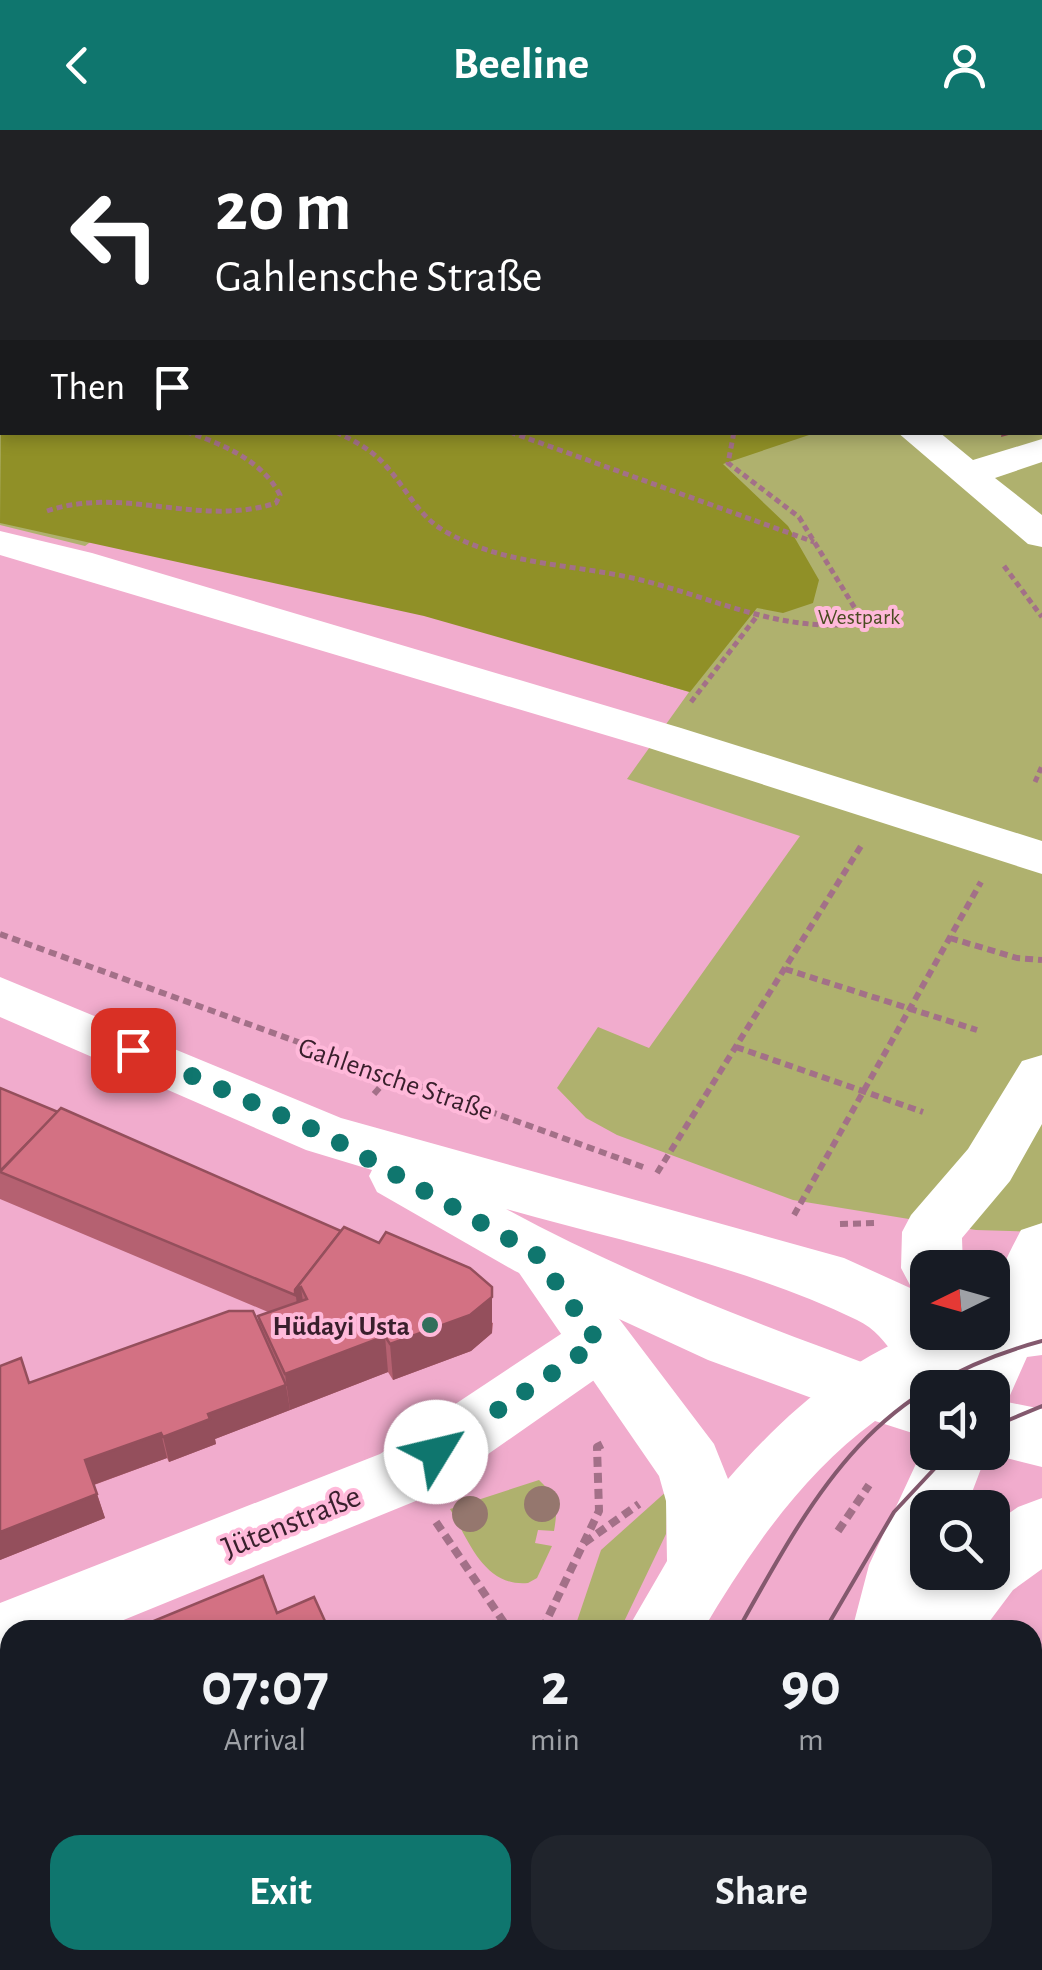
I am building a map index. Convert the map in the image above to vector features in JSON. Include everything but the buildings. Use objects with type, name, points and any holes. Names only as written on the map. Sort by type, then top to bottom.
[{"type":"street","points":[[918,435],[1042,535]]},
{"type":"street","points":[[964,474],[1042,450]]},
{"type":"street","points":[[0,543],[59,576],[665,738],[1042,858]]},
{"type":"street","points":[[0,996],[326,1135],[536,1254],[730,1341],[955,1366]]},
{"type":"street","points":[[932,1250],[932,1232],[989,1165],[1042,1074]]},
{"type":"street","points":[[326,1135],[822,1276],[897,1310],[955,1366]]},
{"type":"street","points":[[669,1620],[738,1513],[791,1452],[955,1366],[1042,1247]]},
{"type":"street","points":[[536,1254],[690,1465],[700,1501],[702,1566]]},
{"type":"street","name":"Jütenstraße","points":[[41,1620],[404,1475],[598,1342]]},
{"type":"street","points":[[1010,1431],[1042,1438]]},
{"type":"street","points":[[1010,1553],[1042,1529]]},
{"type":"street","points":[[890,1620],[910,1553]]},
{"type":"street","points":[[947,1620],[971,1590]]},
{"type":"path","points":[[44,512],[60,504],[100,500],[228,514],[276,503],[280,495],[276,482],[224,448],[194,435]]},
{"type":"path","points":[[342,435],[374,451],[399,478],[421,512],[448,533],[511,553],[662,586],[757,616],[832,628],[864,624],[799,517],[728,463],[733,435]]},
{"type":"path","points":[[519,435],[611,464],[814,542]]},
{"type":"path","points":[[690,704],[757,616]]},
{"type":"path","points":[[1035,782],[1042,766]]},
{"type":"path","points":[[657,1173],[868,834]]},
{"type":"path","points":[[775,1214],[792,1220],[982,881]]},
{"type":"path","name":"Gahlensche Straße","points":[[0,934],[388,1078],[674,1178]]},
{"type":"path","points":[[950,938],[1017,958],[1042,960]]},
{"type":"path","points":[[785,970],[978,1030]]},
{"type":"path","points":[[736,1047],[922,1112]]},
{"type":"path","points":[[374,1094],[388,1078]]},
{"type":"path","points":[[547,1620],[599,1511],[597,1447],[657,1418]]},
{"type":"path","points":[[404,1475],[503,1620]]},
{"type":"path","points":[[838,1531],[868,1485]]},
{"type":"green space","name":"Westpark","points":[[0,435],[1042,435],[1042,1232],[976,1230],[793,1200],[617,1135],[586,1118],[557,1088],[598,1027],[649,1048],[800,836],[627,779],[689,692],[226,554],[105,531],[85,546],[0,525]]},
{"type":"green space","points":[[539,1480],[553,1498],[556,1515],[554,1531],[538,1530],[535,1543],[552,1546],[537,1578],[528,1583],[500,1578],[471,1548],[450,1509]]},
{"type":"green space","points":[[668,1490],[666,1534],[625,1620],[577,1620],[601,1550]]},
{"type":"shaded area","points":[[1,435],[809,435],[723,464],[788,526],[819,580],[813,603],[783,613],[757,608],[690,692],[424,616],[0,523]]},
{"type":"tram line","points":[[744,1620],[825,1487],[892,1414],[934,1385],[983,1361],[1042,1341]]},
{"type":"tram line","points":[[1010,1419],[1042,1406]]},
{"type":"tram line","points":[[831,1620],[894,1512],[933,1470]]},
{"type":"place","name":"Hüdayi Usta","points":[[430,1325]]},
{"type":"route","points":[[133,1050],[326,1135],[536,1254],[598,1342],[436,1452]]}]
